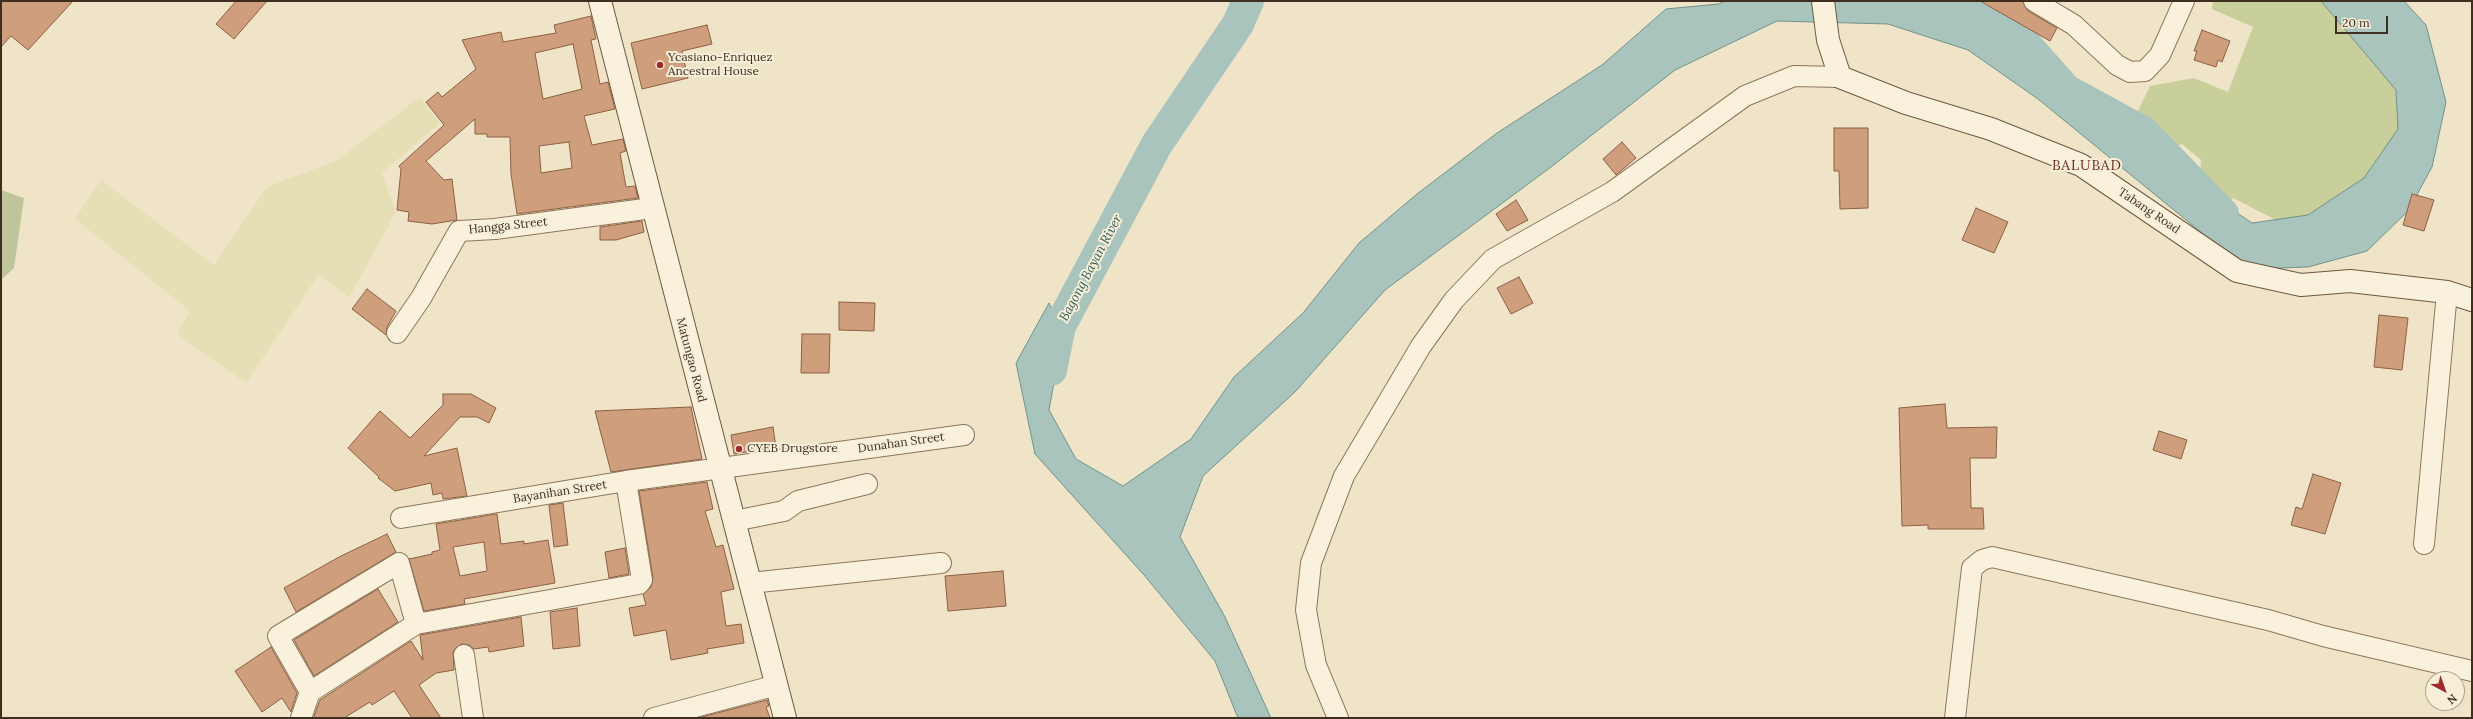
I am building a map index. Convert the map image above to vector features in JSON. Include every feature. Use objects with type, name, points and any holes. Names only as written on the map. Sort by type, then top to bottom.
[{"type":"main road","name":"Matungao Road","points":[[600,1],[652,208],[785,718]]},
{"type":"main road","points":[[1823,1],[1828,40],[1840,77]]},
{"type":"main road","name":"Tabang Road","points":[[1840,77],[1906,102],[1990,129],[2081,165],[2237,271],[2301,285],[2350,281],[2448,292],[2472,300]]},
{"type":"street","points":[[2034,1],[2074,26],[2117,65],[2130,72],[2145,71],[2160,55],[2184,1]]},
{"type":"street","points":[[1338,718],[1316,665],[1306,610],[1311,563],[1344,476],[1421,346],[1454,300],[1493,259],[1612,192],[1745,96],[1794,76],[1840,77]]},
{"type":"street","name":"Hangga Street","points":[[397,333],[421,298],[459,231],[495,229],[652,208]]},
{"type":"street","points":[[2424,544],[2448,292]]},
{"type":"street","name":"Dunahan Street","points":[[720,467],[964,435]]},
{"type":"street","name":"Bayanihan Street","points":[[401,518],[720,467]]},
{"type":"street","points":[[301,718],[310,692],[416,624],[639,584],[642,580],[626,481]]},
{"type":"street","points":[[734,521],[784,511],[798,501],[867,484]]},
{"type":"street","points":[[1954,718],[1972,568],[1982,560],[1992,557],[2268,620],[2323,636],[2472,671]]},
{"type":"street","points":[[310,692],[278,636],[399,563],[416,624]]},
{"type":"street","points":[[750,583],[941,563]]},
{"type":"street","points":[[464,655],[473,718]]},
{"type":"street","points":[[654,718],[777,685]]},
{"type":"shaded area","points":[[420,97],[440,123],[382,173],[396,212],[349,298],[319,274],[246,383],[177,334],[190,311],[75,219],[101,180],[214,265],[267,187],[336,161]]},
{"type":"green space","points":[[2213,1],[2361,1],[2419,118],[2313,239],[2233,198],[2224,205],[2217,199],[2220,190],[2200,174],[2201,160],[2182,144],[2169,148],[2137,113],[2150,86],[2194,78],[2228,92],[2253,27],[2212,9]]},
{"type":"green space","points":[[1,190],[24,198],[14,268],[1,280]]},
{"type":"water","points":[[1725,1],[1958,1],[2052,60],[2159,160],[2252,223],[2308,215],[2364,178],[2398,129],[2396,90],[2321,1],[2404,1],[2426,25],[2446,102],[2432,167],[2408,211],[2367,251],[2308,267],[2246,269],[2038,99],[1968,50],[1888,24],[1777,21],[1675,70],[1551,167],[1385,290],[1295,392],[1203,476],[1180,537],[1225,617],[1271,718],[1238,718],[1215,661],[1144,575],[1035,454],[1016,363],[1049,303],[1063,334],[1049,410],[1076,459],[1123,486],[1191,439],[1234,377],[1303,313],[1359,243],[1417,194],[1497,133],[1602,65],[1666,9],[1718,4]]},
{"type":"building","points":[[1,1],[73,1],[28,50],[11,36],[1,47]]},
{"type":"building","points":[[236,1],[267,1],[234,39],[216,24]]},
{"type":"building","points":[[1980,1],[2023,1],[2028,11],[2057,28],[2050,41]]},
{"type":"building","points":[[591,16],[596,39],[591,40],[600,84],[608,82],[615,109],[584,116],[592,145],[623,139],[626,151],[620,153],[626,187],[635,186],[638,198],[517,214],[511,174],[510,137],[487,137],[487,134],[475,134],[475,119],[426,161],[444,180],[452,179],[457,220],[432,224],[408,221],[409,212],[397,210],[401,169],[399,166],[444,125],[426,102],[438,92],[442,97],[476,69],[462,40],[501,32],[503,42],[556,33],[554,25]],"holes":[[[573,44],[582,89],[543,99],[535,53]],[[569,142],[572,168],[541,173],[539,146]]]},
{"type":"building","name":"Ycasiano-Enriquez Ancestral House","points":[[707,25],[712,44],[682,51],[688,78],[642,89],[631,43]]},
{"type":"building","points":[[2202,30],[2230,41],[2222,62],[2218,60],[2216,67],[2194,60],[2197,51],[2194,51]]},
{"type":"building","points":[[1834,128],[1868,128],[1868,208],[1840,209],[1839,171],[1834,171]]},
{"type":"building","points":[[1622,142],[1636,158],[1616,175],[1603,159]]},
{"type":"building","points":[[2412,194],[2434,200],[2424,231],[2403,225]]},
{"type":"building","points":[[1516,200],[1528,220],[1507,231],[1496,214]]},
{"type":"building","points":[[1976,208],[2008,222],[1994,253],[1962,240]]},
{"type":"building","points":[[642,221],[644,232],[616,240],[600,240],[600,227]]},
{"type":"building","points":[[1519,277],[1533,303],[1511,314],[1497,288]]},
{"type":"building","points":[[367,289],[396,311],[387,327],[386,335],[352,309]]},
{"type":"building","points":[[839,302],[875,303],[874,331],[839,330]]},
{"type":"building","points":[[2379,315],[2408,318],[2402,370],[2374,367]]},
{"type":"building","points":[[802,334],[830,334],[829,373],[801,373]]},
{"type":"building","points":[[443,394],[471,394],[496,408],[489,423],[477,417],[460,417],[424,456],[457,448],[467,496],[443,499],[442,493],[433,495],[431,483],[395,491],[378,478],[379,477],[348,448],[380,411],[410,438],[443,405]]},
{"type":"building","points":[[1945,404],[1947,428],[1997,427],[1996,458],[1970,458],[1971,508],[1983,508],[1984,529],[1928,529],[1928,525],[1902,526],[1899,408]]},
{"type":"building","points":[[691,407],[702,459],[611,472],[595,411]]},
{"type":"building","points":[[773,427],[776,447],[734,454],[731,435]]},
{"type":"building","points":[[2159,431],[2187,440],[2181,459],[2153,450]]},
{"type":"building","points":[[2313,474],[2341,483],[2325,534],[2291,525],[2296,507],[2302,509]]},
{"type":"building","points":[[707,482],[713,509],[705,511],[716,547],[723,545],[734,589],[721,592],[726,626],[741,624],[744,643],[707,649],[708,653],[671,660],[666,630],[634,636],[629,608],[646,605],[643,594],[651,587],[653,578],[639,491]]},
{"type":"building","points":[[563,503],[568,545],[554,547],[549,505]]},
{"type":"building","points":[[497,514],[501,544],[524,541],[524,544],[548,540],[555,583],[464,599],[465,604],[424,611],[409,559],[432,554],[432,552],[440,550],[436,524]],"holes":[[[484,542],[487,571],[460,576],[453,547]]]},
{"type":"building","points":[[387,534],[396,552],[296,612],[284,588],[339,557]]},
{"type":"building","points":[[625,548],[629,574],[609,578],[605,552]]},
{"type":"building","points":[[1003,571],[1006,606],[948,611],[945,576]]},
{"type":"building","points":[[378,589],[398,622],[314,676],[294,640]]},
{"type":"building","points":[[577,608],[580,646],[553,649],[550,612]]},
{"type":"building","points":[[521,617],[524,646],[489,652],[488,647],[474,649],[469,645],[462,644],[453,651],[454,670],[436,673],[419,685],[441,718],[412,718],[394,691],[372,705],[370,702],[344,718],[315,718],[314,716],[320,700],[411,641],[423,660],[420,635]]},
{"type":"building","points":[[271,647],[297,693],[291,712],[282,698],[262,712],[235,671]]},
{"type":"building","points":[[767,700],[769,706],[766,707],[770,718],[698,718]]},
{"type":"waterway","name":"Bagong Bayan River","points":[[1051,370],[1060,326],[1157,144],[1238,24],[1248,1]]},
{"type":"waterway","points":[[1938,1],[2018,36],[2066,90],[2143,132],[2223,214]]},
{"type":"place","name":"Ycasiano-Enriquez Ancestral House","points":[[660,65]]},
{"type":"place","name":"CYEB Drugstore","points":[[739,449]]},
{"type":"district","name":"BALUBAD","points":[[2087,166]]}]
